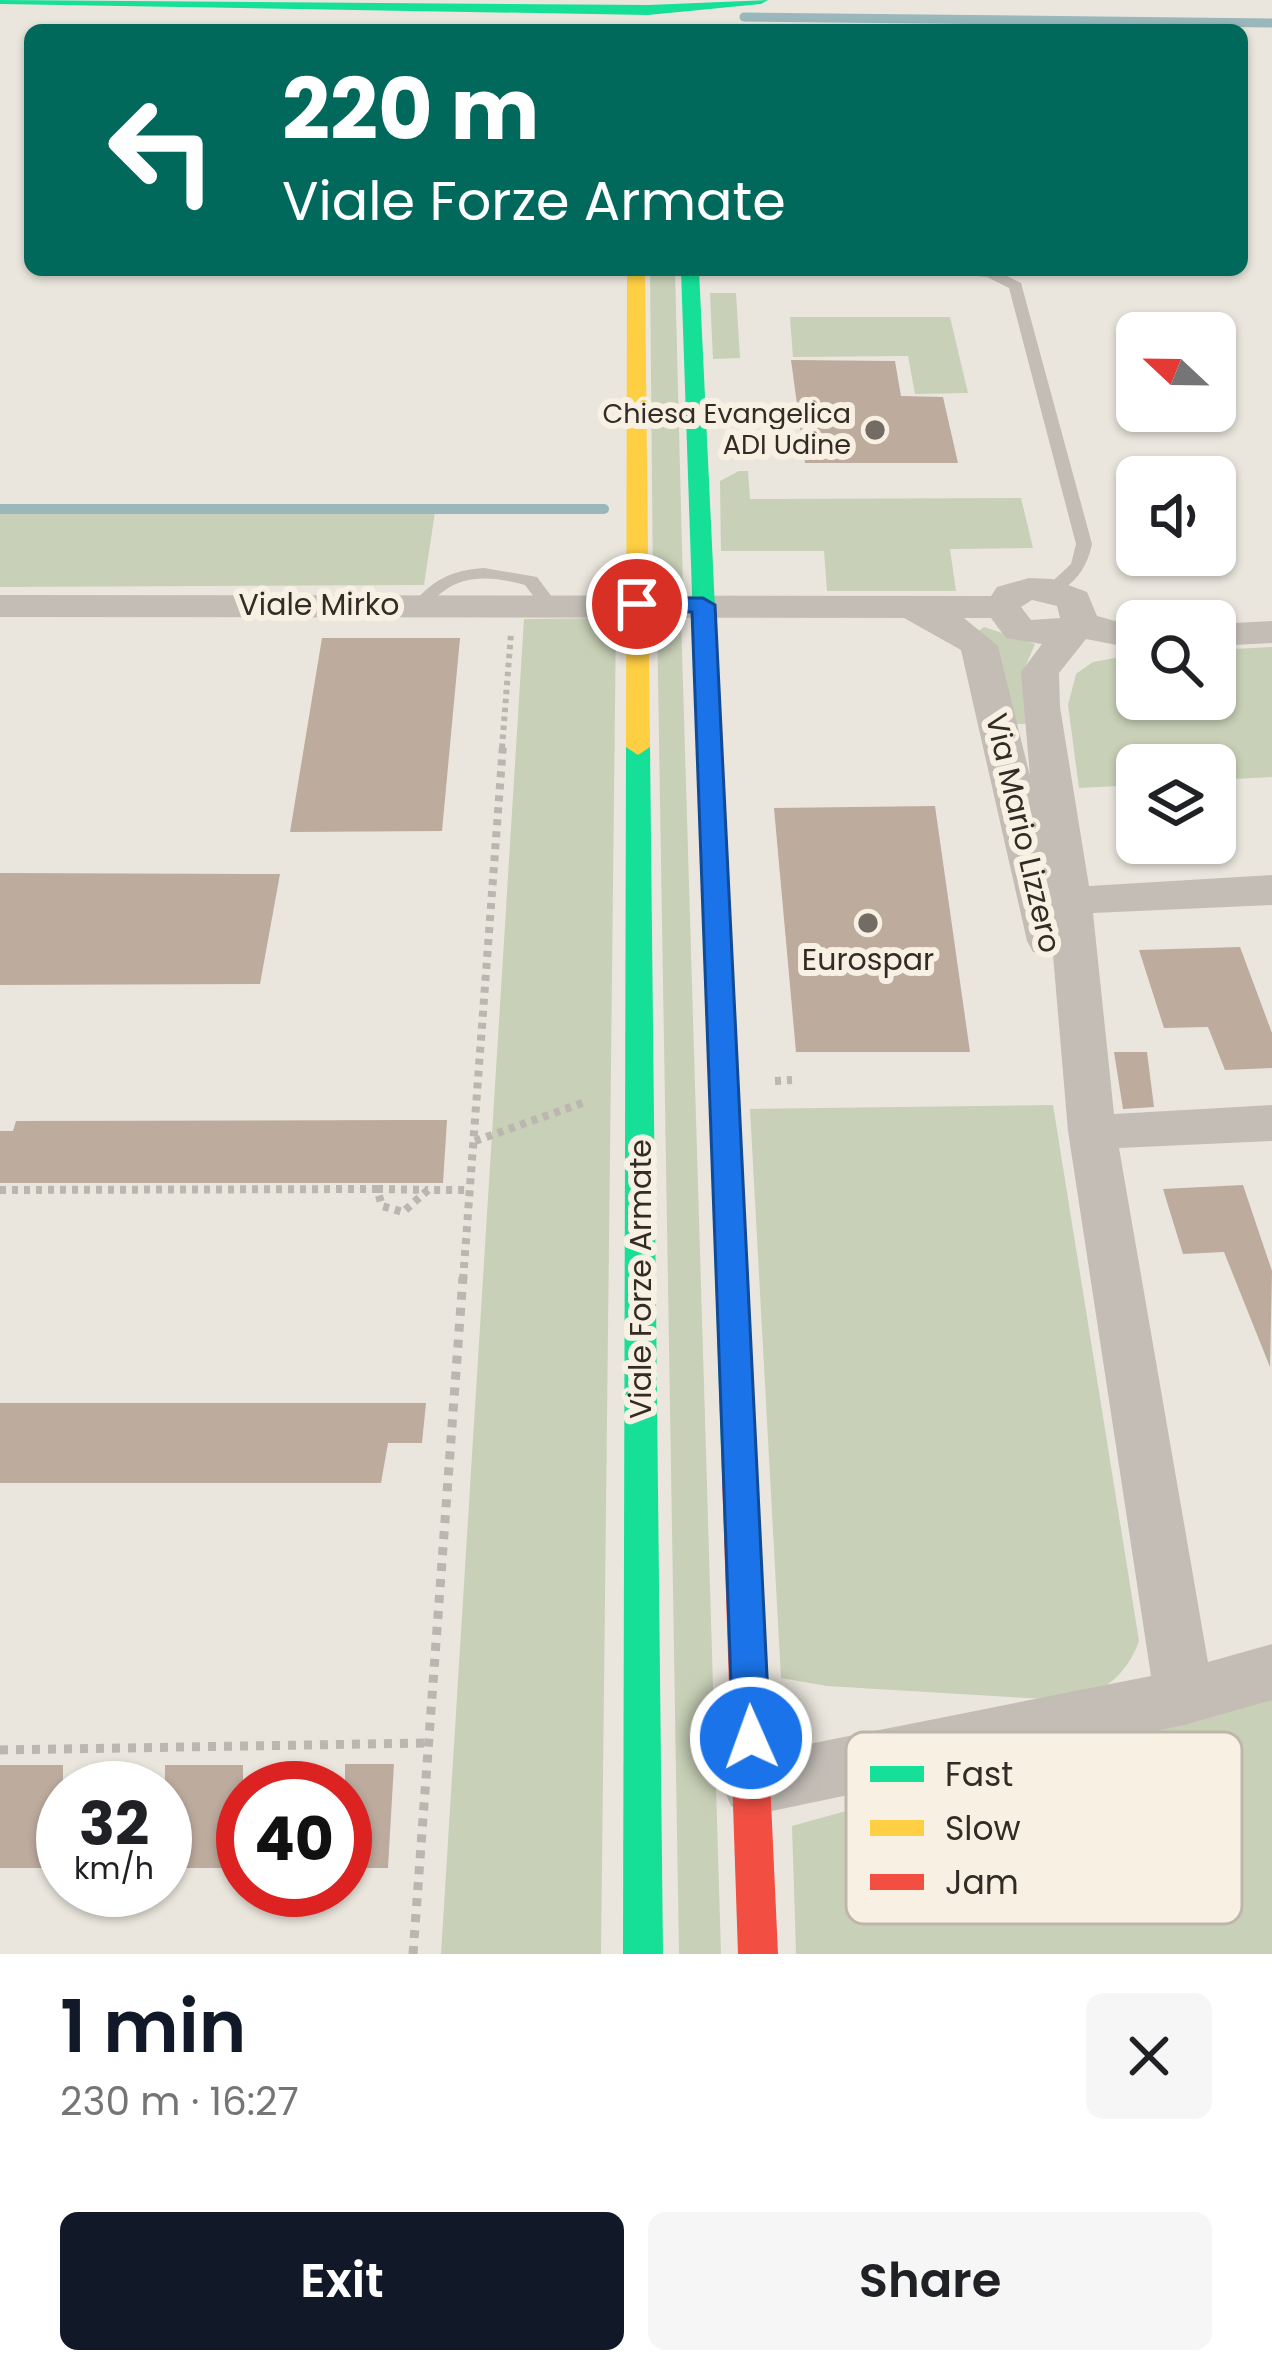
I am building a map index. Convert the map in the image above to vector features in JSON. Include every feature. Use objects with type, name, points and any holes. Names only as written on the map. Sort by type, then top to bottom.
[{"type":"street","points":[[0,0],[579,5],[635,20],[681,19],[760,0]]},
{"type":"street","name":"Viale Forze Armate","points":[[636,276],[644,1954]]},
{"type":"street","points":[[690,276],[758,1954]]},
{"type":"street","points":[[1052,590],[1080,607],[1077,626]]},
{"type":"street","name":"Via Mario Lizzero","points":[[703,605],[1002,607],[1019,591],[1052,590]]},
{"type":"street","points":[[637,604],[703,605]]},
{"type":"street","name":"Viale Mirko","points":[[0,606],[637,604]]},
{"type":"street","name":"Via Mario Lizzero","points":[[875,605],[933,618],[980,646],[1106,1131]]},
{"type":"street","name":"Via Mario Lizzero","points":[[1002,607],[1009,623],[1031,634],[1077,626],[1116,636]]},
{"type":"street","name":"Via Mario Lizzero","points":[[1077,626],[1040,672],[1038,683],[1184,1697]]},
{"type":"street","points":[[1236,634],[1272,632]]},
{"type":"street","points":[[1096,899],[1272,890]]},
{"type":"street","points":[[1106,1131],[1272,1123]]},
{"type":"street","points":[[1013,1732],[1184,1697],[1272,1672]]},
{"type":"street","points":[[753,1785],[846,1766]]},
{"type":"lane","points":[[996,276],[1016,286],[1084,544],[1079,566],[1052,590]]},
{"type":"path","points":[[413,1954],[512,619]]},
{"type":"path","points":[[474,1142],[598,1097]]},
{"type":"path","points":[[377,1189],[382,1206],[401,1213],[413,1209],[428,1190]]},
{"type":"path","points":[[0,1190],[470,1190]]},
{"type":"path","points":[[0,1750],[428,1743]]},
{"type":"green space","points":[[650,276],[675,276],[683,588],[653,588]]},
{"type":"green space","points":[[710,293],[736,293],[740,358],[713,359]]},
{"type":"green space","points":[[790,317],[950,317],[968,393],[915,394],[908,356],[793,357]]},
{"type":"green space","points":[[748,471],[750,499],[1021,498],[1033,548],[950,549],[956,591],[827,591],[824,551],[721,551],[720,481]]},
{"type":"green space","points":[[0,511],[435,512],[424,585],[0,587]]},
{"type":"green space","points":[[657,617],[681,617],[721,1954],[679,1954]]},
{"type":"green space","points":[[616,618],[601,1954],[441,1954],[524,619]]},
{"type":"green space","points":[[984,627],[1035,644],[1023,672],[1028,724],[1008,724],[976,633]]},
{"type":"green space","points":[[1272,647],[1272,777],[1236,779],[1236,744],[1116,744],[1116,786],[1079,788],[1068,705],[1076,674],[1093,662],[1116,658],[1116,720],[1236,720],[1236,649]]},
{"type":"green space","points":[[1053,1105],[1139,1641],[1134,1652],[1115,1678],[1077,1701],[827,1686],[781,1678],[750,1109]]},
{"type":"green space","points":[[1272,1693],[1272,1954],[796,1954],[792,1826],[846,1811],[846,1924],[1242,1924],[1242,1732],[1131,1732]]},
{"type":"building","name":"Chiesa Evangelica ADI Udine","points":[[791,360],[895,361],[901,396],[943,397],[958,463],[805,463]]},
{"type":"building","points":[[322,638],[460,638],[442,831],[290,832]]},
{"type":"building","name":"Eurospar","points":[[935,806],[970,1052],[796,1052],[774,808]]},
{"type":"building","points":[[0,873],[280,874],[260,984],[0,985]]},
{"type":"building","points":[[1240,947],[1272,1033],[1272,1068],[1225,1070],[1208,1027],[1164,1028],[1139,950]]},
{"type":"building","points":[[1114,1052],[1147,1052],[1154,1107],[1123,1109]]},
{"type":"building","points":[[447,1120],[443,1183],[0,1183],[0,1131],[13,1131],[16,1121]]},
{"type":"building","points":[[1243,1185],[1272,1271],[1270,1367],[1224,1252],[1183,1254],[1163,1189]]},
{"type":"building","points":[[0,1403],[426,1403],[422,1443],[388,1443],[381,1483],[0,1483]]},
{"type":"building","points":[[372,1764],[394,1764],[388,1868],[372,1868]]},
{"type":"building","points":[[0,1765],[36,1765],[36,1868],[0,1868]]},
{"type":"building","points":[[192,1765],[216,1765],[216,1868],[192,1868]]},
{"type":"waterway","points":[[744,17],[1272,23]]},
{"type":"waterway","points":[[0,509],[604,509]]},
{"type":"traffic: fast","points":[[0,0],[648,10],[761,0]]},
{"type":"traffic: fast","points":[[690,276],[739,1475]]},
{"type":"traffic: fast","points":[[638,747],[643,1954]]},
{"type":"traffic: slow","points":[[636,276],[638,747]]},
{"type":"traffic: jam","points":[[739,1475],[758,1954]]},
{"type":"place","name":"Chiesa Evangelica ADI Udine","points":[[875,430]]},
{"type":"place","name":"Eurospar","points":[[868,923]]},
{"type":"route","points":[[637,604],[703,605],[751,1738]]}]
